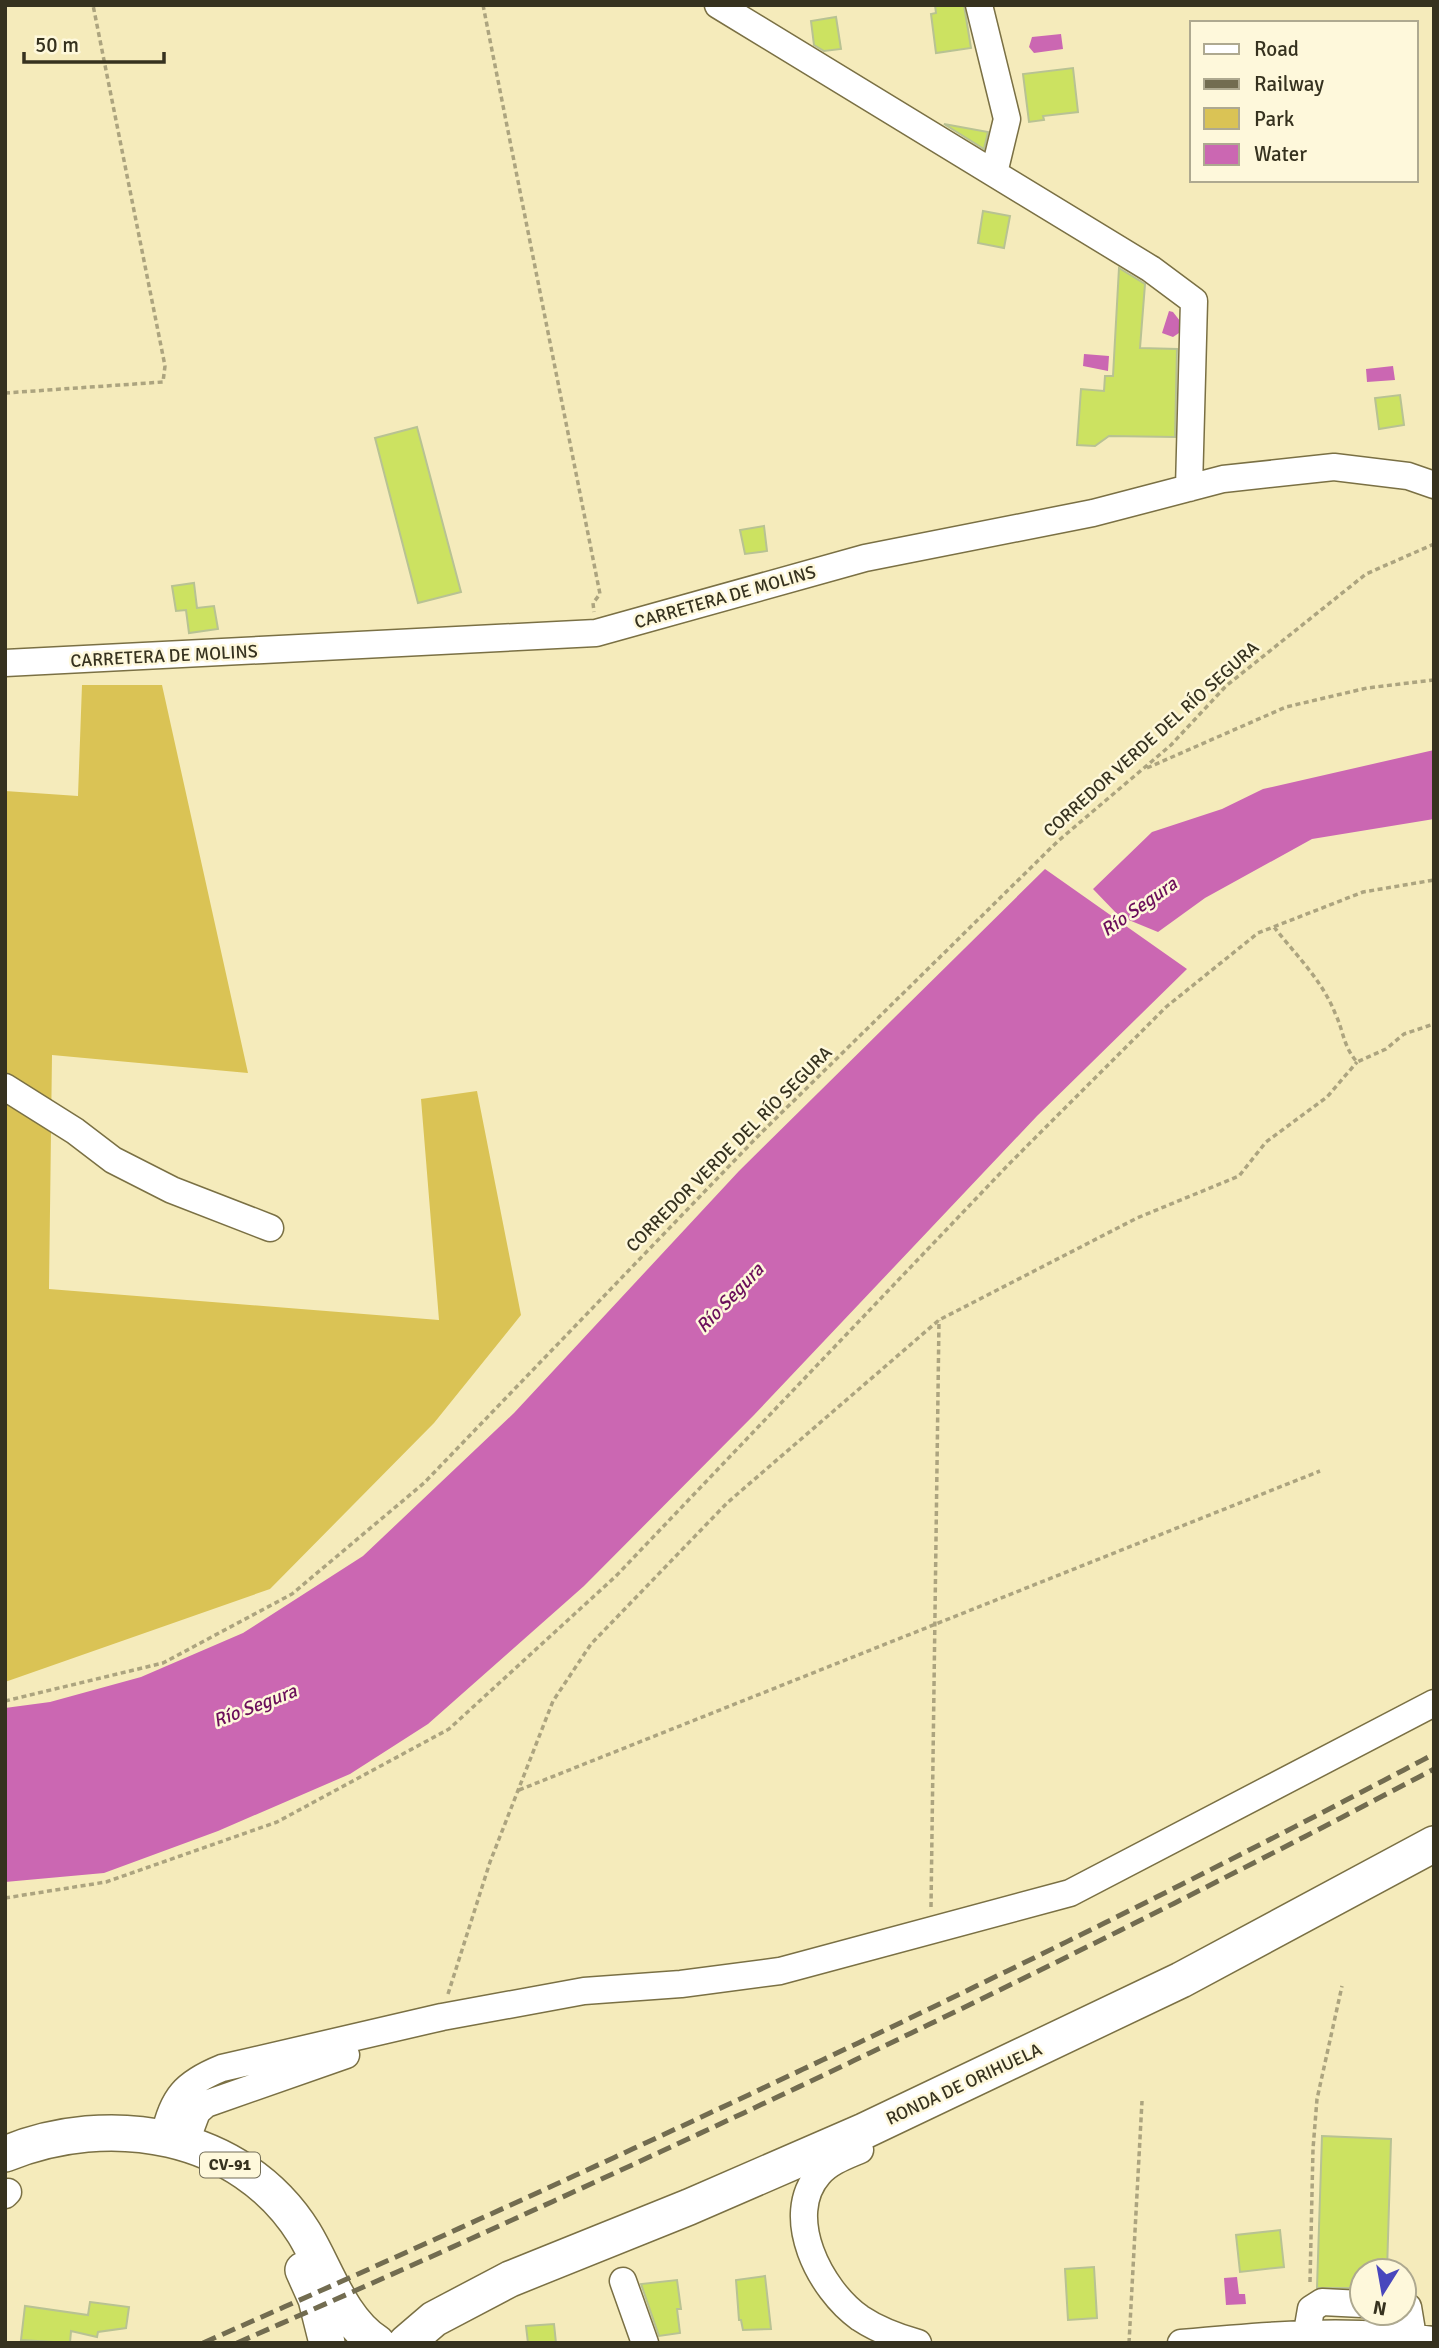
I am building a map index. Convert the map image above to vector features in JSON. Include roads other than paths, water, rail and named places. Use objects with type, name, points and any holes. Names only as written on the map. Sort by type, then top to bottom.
[{"type":"main road","name":"RONDA DE ORIHUELA","points":[[406,2343],[434,2319],[481,2293],[864,2131],[1181,1980],[1434,1844]]},
{"type":"main road","name":"CV-91","points":[[5,2154],[68,2136],[118,2131],[178,2132],[191,2144],[252,2179],[277,2201],[302,2230],[336,2293],[357,2325],[377,2343]]},
{"type":"main road","name":"CV-91","points":[[6,2186],[48,2154],[100,2146],[137,2147],[175,2157],[214,2175],[250,2201],[284,2238],[316,2299],[327,2343]]},
{"type":"main road","name":"RONDA DE ORIHUELA","points":[[444,2343],[451,2327],[481,2293]]},
{"type":"street","points":[[718,5],[1151,269],[1194,301],[1189,488]]},
{"type":"street","points":[[979,5],[1007,118],[994,173]]},
{"type":"street","name":"CARRETERA DE MOLINS","points":[[5,663],[596,633],[865,558],[1093,513],[1189,488],[1273,472],[1334,467],[1408,476],[1434,485]]},
{"type":"street","points":[[5,1087],[75,1130],[113,1160],[172,1191],[270,1228]]},
{"type":"street","points":[[178,2132],[169,2113],[175,2101],[199,2077],[222,2068],[442,2017],[584,1990],[681,1984],[780,1971],[1070,1893],[1434,1703]]},
{"type":"street","points":[[918,2343],[891,2335],[858,2317],[822,2275],[808,2243],[803,2212],[806,2194],[812,2182],[830,2164],[1115,2028],[1181,1980]]},
{"type":"street","points":[[623,2281],[645,2343]]},
{"type":"street","points":[[1309,2321],[1322,2301],[1348,2303]]},
{"type":"street","points":[[1181,2343],[1309,2321],[1423,2338]]},
{"type":"water","points":[[1061,34],[1063,49],[1034,53],[1029,47],[1032,37]]},
{"type":"water","points":[[1169,311],[1180,321],[1179,333],[1173,337],[1162,333]]},
{"type":"water","points":[[1084,354],[1109,356],[1108,371],[1083,366]]},
{"type":"water","points":[[1393,366],[1395,380],[1367,382],[1366,369]]},
{"type":"water","name":"Río Segura","points":[[1434,750],[1434,819],[1312,839],[1205,898],[1158,932],[1119,916],[1093,889],[1152,832],[1222,809],[1263,789]]},
{"type":"water","name":"Río Segura","points":[[1045,869],[1187,969],[1037,1116],[754,1415],[584,1586],[428,1724],[350,1774],[218,1831],[104,1873],[5,1882],[5,1708],[50,1702],[141,1677],[243,1633],[363,1556],[514,1413],[739,1171]]},
{"type":"water","points":[[1237,2277],[1239,2294],[1245,2294],[1246,2304],[1226,2305],[1224,2278]]},
{"type":"railway","points":[[203,2343],[824,2059],[1131,1910],[1434,1754]]},
{"type":"railway","points":[[237,2343],[389,2276],[841,2067],[1139,1921],[1434,1769]]}]
